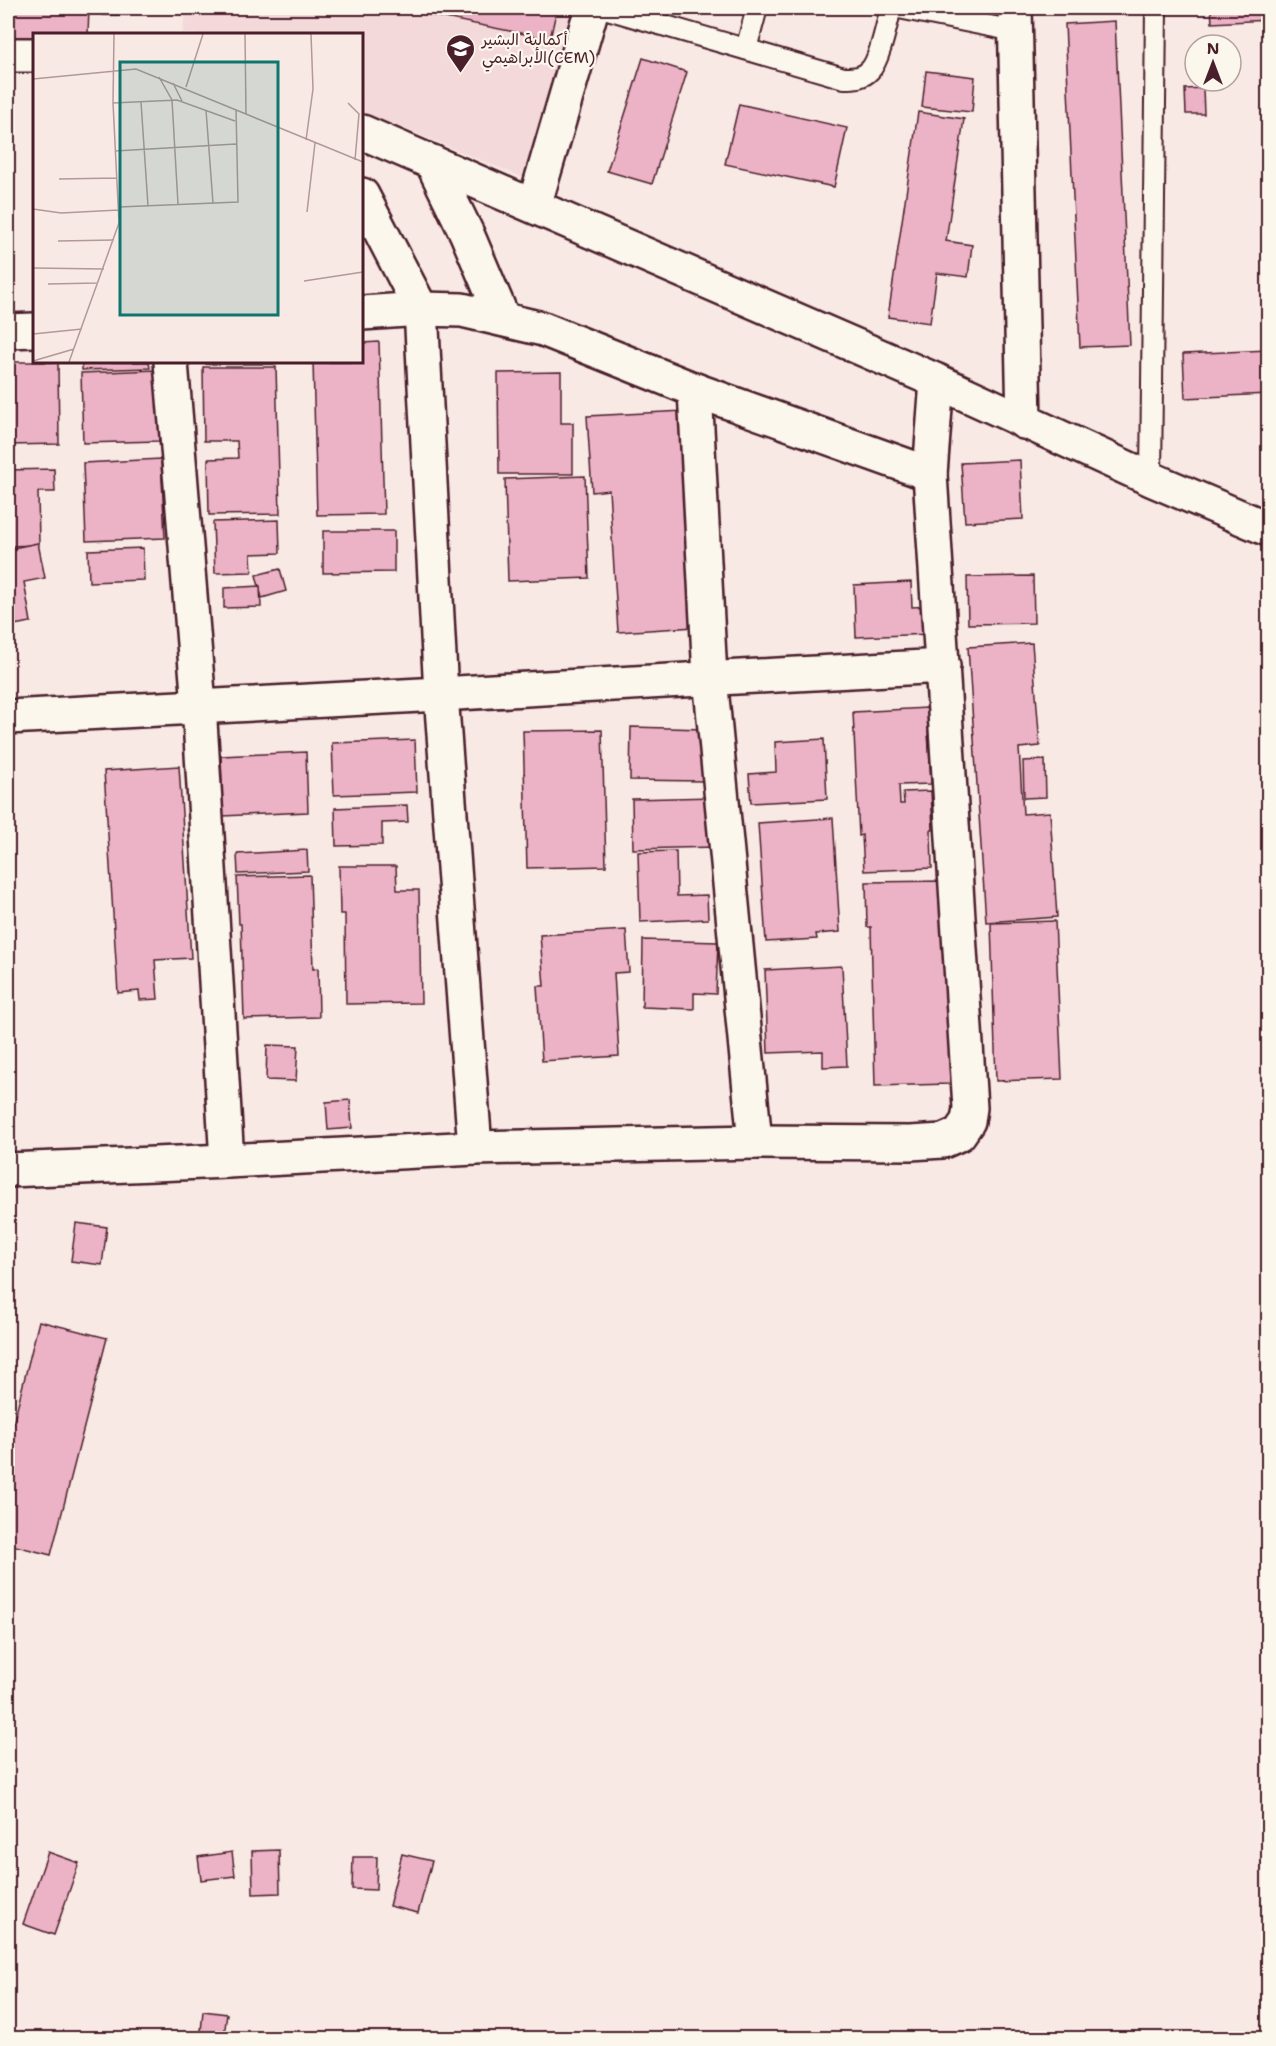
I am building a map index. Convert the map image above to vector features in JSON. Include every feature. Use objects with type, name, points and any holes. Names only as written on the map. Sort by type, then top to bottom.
[{"type":"street","points":[[534,206],[592,8]]},
{"type":"street","points":[[1015,19],[1024,422]]},
{"type":"street","points":[[8,55],[33,55]]},
{"type":"street","points":[[363,132],[937,381],[1151,479],[1269,529]]},
{"type":"street","points":[[432,162],[467,234],[503,319]]},
{"type":"street","points":[[363,197],[421,309],[441,694],[475,1148]]},
{"type":"street","points":[[363,313],[421,309],[462,310],[543,329],[695,390],[930,474]]},
{"type":"street","points":[[8,331],[33,330]]},
{"type":"street","points":[[171,363],[199,705],[227,1161]]},
{"type":"street","points":[[8,1170],[475,1148],[754,1142],[909,1143],[943,1141],[959,1134],[968,1121],[970,1108],[930,474],[937,381]]},
{"type":"street","points":[[695,390],[710,677],[754,1142]]},
{"type":"street","points":[[8,717],[943,666]]},
{"type":"lane","points":[[603,8],[844,78],[854,78],[871,69],[876,61],[891,8]]},
{"type":"lane","points":[[746,49],[757,8]]},
{"type":"lane","points":[[899,8],[1015,19]]},
{"type":"lane","points":[[1151,479],[1156,8]]},
{"type":"shaded area","name":"أكمالية البشير الأبراهيمي(CEM)","points":[[187,8],[575,8],[533,182],[363,111],[363,33],[182,33]]},
{"type":"building","points":[[8,8],[89,8],[88,33],[33,33],[33,44],[8,43]]},
{"type":"building","points":[[103,8],[128,8],[128,15],[102,15]]},
{"type":"building","points":[[426,8],[557,8],[550,39],[425,14]]},
{"type":"building","points":[[1211,8],[1268,8],[1268,20],[1212,23]]},
{"type":"building","points":[[1115,21],[1130,345],[1080,347],[1065,24]]},
{"type":"building","points":[[643,58],[687,72],[652,184],[607,171]]},
{"type":"building","points":[[926,71],[975,77],[972,112],[922,107]]},
{"type":"building","points":[[1185,93],[1203,93],[1204,114],[1186,114]]},
{"type":"building","points":[[739,104],[847,128],[834,187],[725,164]]},
{"type":"building","points":[[918,112],[964,119],[946,241],[972,245],[968,277],[937,273],[930,323],[888,317]]},
{"type":"building","points":[[379,342],[384,514],[317,515],[313,363],[363,363],[363,343]]},
{"type":"building","points":[[1268,350],[1268,394],[1185,398],[1183,354]]},
{"type":"building","points":[[8,362],[58,363],[59,444],[8,445]]},
{"type":"building","points":[[82,363],[149,363],[150,368],[82,370]]},
{"type":"building","points":[[206,363],[277,363],[277,364]]},
{"type":"building","points":[[203,367],[276,367],[280,514],[209,515],[208,459],[238,458],[237,441],[204,441]]},
{"type":"building","points":[[157,370],[159,441],[83,443],[81,373]]},
{"type":"building","points":[[561,372],[561,423],[573,423],[573,474],[499,474],[498,373]]},
{"type":"building","points":[[684,411],[695,627],[618,632],[609,490],[592,492],[587,416]]},
{"type":"building","points":[[161,459],[165,538],[86,541],[83,463]]},
{"type":"building","points":[[1020,460],[1023,519],[965,522],[961,463]]},
{"type":"building","points":[[54,469],[55,492],[38,492],[39,545],[8,546],[8,470]]},
{"type":"building","points":[[585,476],[589,578],[508,581],[505,479]]},
{"type":"building","points":[[279,520],[280,553],[251,554],[252,572],[215,573],[213,522]]},
{"type":"building","points":[[323,531],[394,531],[394,572],[323,573]]},
{"type":"building","points":[[38,543],[45,578],[24,582],[31,622],[8,626],[8,549]]},
{"type":"building","points":[[143,548],[144,580],[89,582],[88,550]]},
{"type":"building","points":[[280,569],[286,591],[262,598],[256,575]]},
{"type":"building","points":[[1033,576],[1034,623],[968,624],[967,577]]},
{"type":"building","points":[[911,582],[912,607],[930,606],[931,634],[856,637],[854,585]]},
{"type":"building","points":[[260,586],[261,607],[224,608],[224,588]]},
{"type":"building","points":[[1032,643],[1040,746],[1019,748],[1023,814],[1050,812],[1057,917],[986,922],[968,647]]},
{"type":"building","points":[[927,708],[931,784],[899,785],[900,804],[904,804],[903,792],[931,791],[932,868],[864,871],[862,835],[859,836],[853,712]]},
{"type":"building","points":[[631,727],[704,729],[703,781],[630,780]]},
{"type":"building","points":[[602,730],[606,866],[527,868],[523,731]]},
{"type":"building","points":[[824,739],[827,799],[751,803],[749,774],[776,772],[775,742]]},
{"type":"building","points":[[415,740],[417,792],[334,795],[332,743]]},
{"type":"building","points":[[306,752],[308,812],[223,816],[221,756]]},
{"type":"building","points":[[1045,760],[1046,797],[1024,798],[1023,761]]},
{"type":"building","points":[[179,766],[191,958],[155,960],[158,999],[140,1000],[139,991],[118,993],[104,771]]},
{"type":"building","points":[[714,797],[715,847],[633,849],[632,799]]},
{"type":"building","points":[[407,805],[408,822],[382,823],[382,845],[336,846],[335,808]]},
{"type":"building","points":[[833,818],[840,932],[816,934],[817,939],[766,942],[758,823]]},
{"type":"building","points":[[307,850],[308,871],[238,874],[237,854]]},
{"type":"building","points":[[676,851],[677,896],[707,895],[708,919],[640,922],[638,852]]},
{"type":"building","points":[[339,866],[396,866],[397,890],[419,890],[421,1003],[346,1004],[345,914],[340,914]]},
{"type":"building","points":[[310,875],[313,969],[318,968],[319,1017],[244,1019],[237,877]]},
{"type":"building","points":[[945,881],[950,1084],[875,1086],[871,927],[867,927],[866,882]]},
{"type":"building","points":[[1055,921],[1062,1079],[996,1081],[991,923]]},
{"type":"building","points":[[626,930],[629,972],[614,973],[619,1056],[542,1061],[537,986],[544,986],[540,935]]},
{"type":"building","points":[[643,940],[718,942],[716,994],[694,993],[694,1009],[642,1007]]},
{"type":"building","points":[[842,966],[847,1066],[823,1067],[823,1051],[768,1053],[765,970]]},
{"type":"building","points":[[267,1045],[298,1046],[296,1081],[266,1080]]},
{"type":"building","points":[[350,1100],[352,1128],[328,1130],[326,1102]]},
{"type":"building","points":[[76,1223],[107,1227],[102,1265],[71,1261]]},
{"type":"building","points":[[39,1321],[107,1338],[51,1555],[8,1544],[8,1444]]},
{"type":"building","points":[[279,1850],[280,1893],[253,1894],[252,1851]]},
{"type":"building","points":[[48,1852],[79,1863],[54,1935],[23,1924]]},
{"type":"building","points":[[232,1852],[235,1876],[201,1880],[198,1857]]},
{"type":"building","points":[[402,1854],[432,1861],[418,1913],[389,1906]]},
{"type":"building","points":[[353,1857],[377,1857],[376,1890],[352,1889]]},
{"type":"building","points":[[203,2011],[227,2014],[224,2035],[201,2031]]},
{"type":"place","name":"أكمالية البشير الأبراهيمي(CEM)","points":[[461,74]]}]
